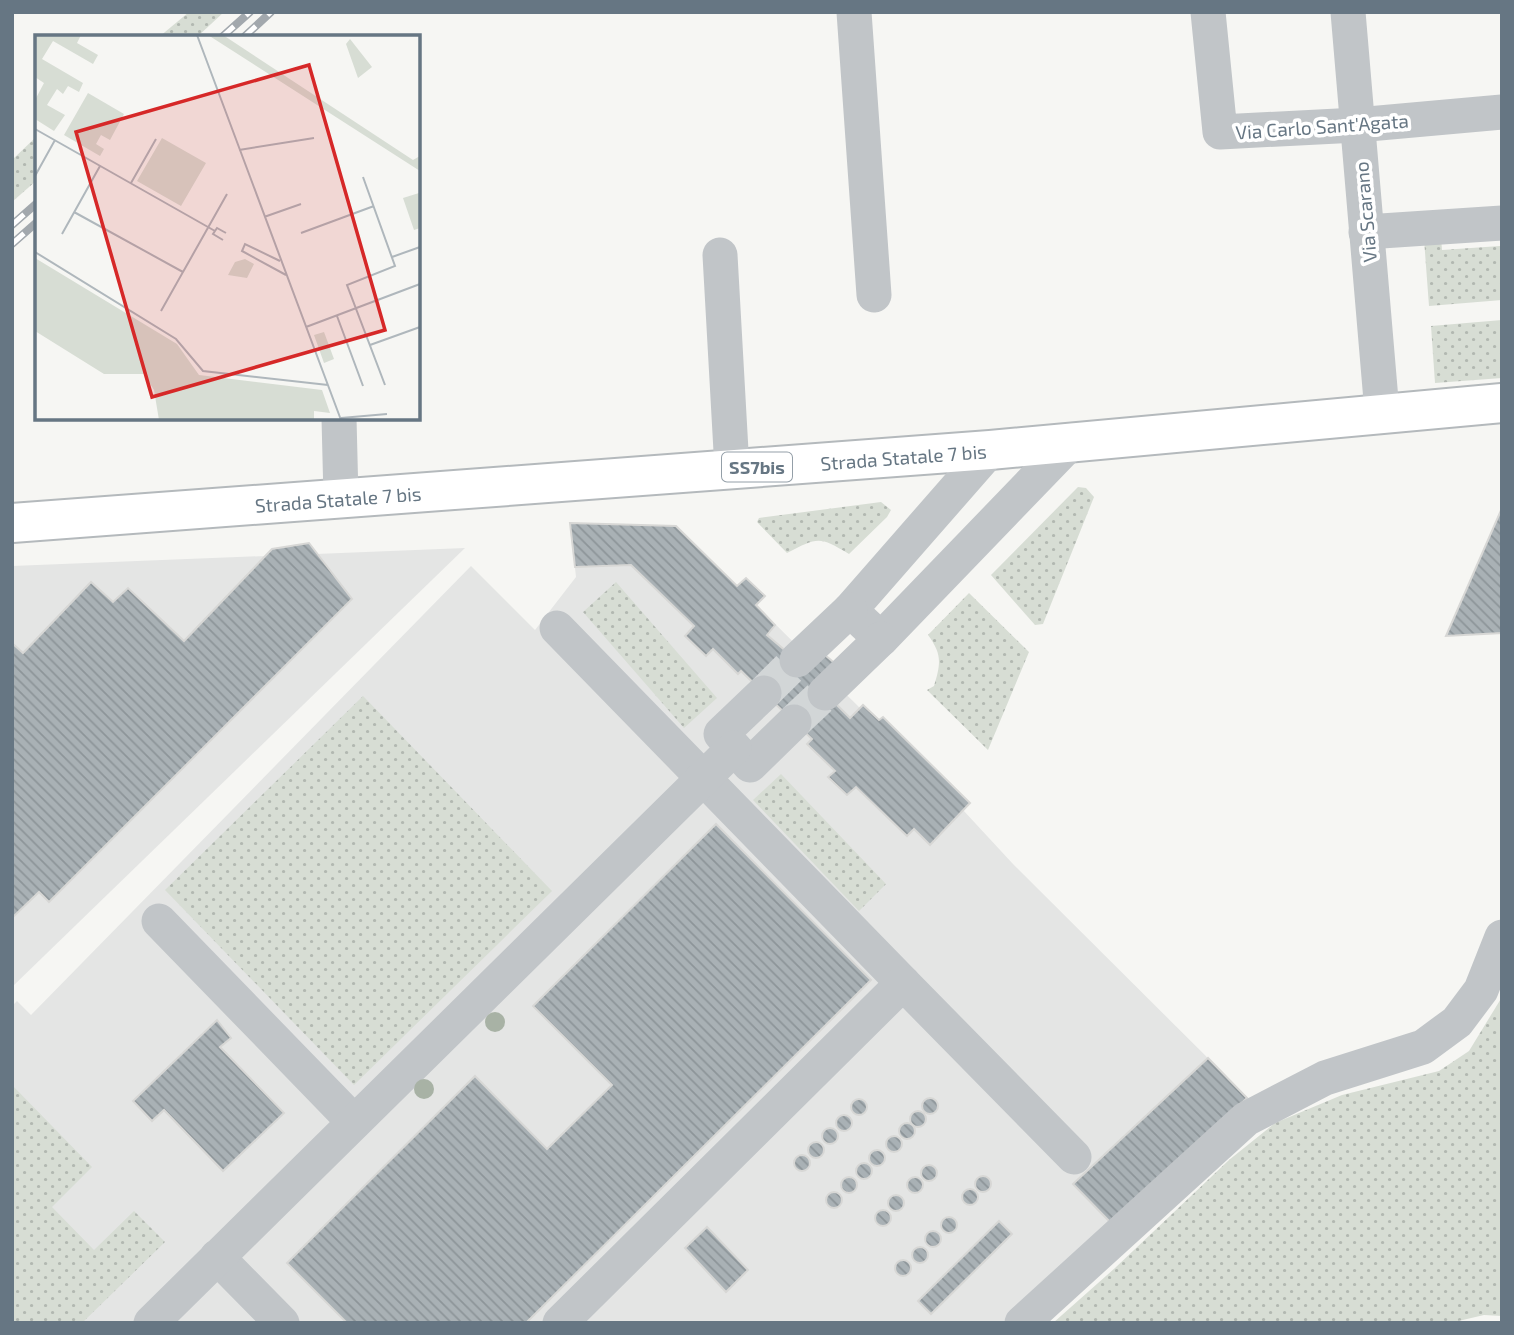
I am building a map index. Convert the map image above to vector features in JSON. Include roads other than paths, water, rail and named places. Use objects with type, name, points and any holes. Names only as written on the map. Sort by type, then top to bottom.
[{"type":"main road","name":"Strada Statale 7 bis","points":[[12,523],[990,450],[1502,403]]},
{"type":"street","points":[[854,12],[874,295]]},
{"type":"street","name":"Via Carlo Sant'Agata","points":[[1208,12],[1220,132],[1357,125],[1502,112]]},
{"type":"street","name":"Via Scarano","points":[[1348,12],[1382,412]]},
{"type":"street","points":[[1366,232],[1502,223]]},
{"type":"street","points":[[720,255],[732,469]]},
{"type":"street","points":[[340,420],[341,498]]},
{"type":"street","points":[[825,693],[881,639],[1072,441]]},
{"type":"street","points":[[797,660],[850,610],[990,450]]},
{"type":"street","points":[[850,610],[881,639]]},
{"type":"street","points":[[557,628],[1074,1157]]},
{"type":"street","points":[[764,693],[720,734],[750,765],[794,722]]},
{"type":"street","points":[[150,1323],[734,748]]},
{"type":"street","points":[[159,920],[354,1122]]},
{"type":"street","points":[[1022,1323],[1246,1119],[1325,1078],[1423,1047],[1457,1022],[1481,990],[1502,937]]},
{"type":"street","points":[[560,1323],[903,983]]},
{"type":"street","points":[[217,1257],[282,1323]]},
{"type":"tunnel","points":[[764,693],[797,660]]},
{"type":"tunnel","points":[[794,722],[825,693]]},
{"type":"railway","points":[[224,35],[250,12]]},
{"type":"railway","points":[[246,35],[271,12]]},
{"type":"railway","points":[[12,225],[35,205]]},
{"type":"railway","points":[[12,244],[35,224]]}]
